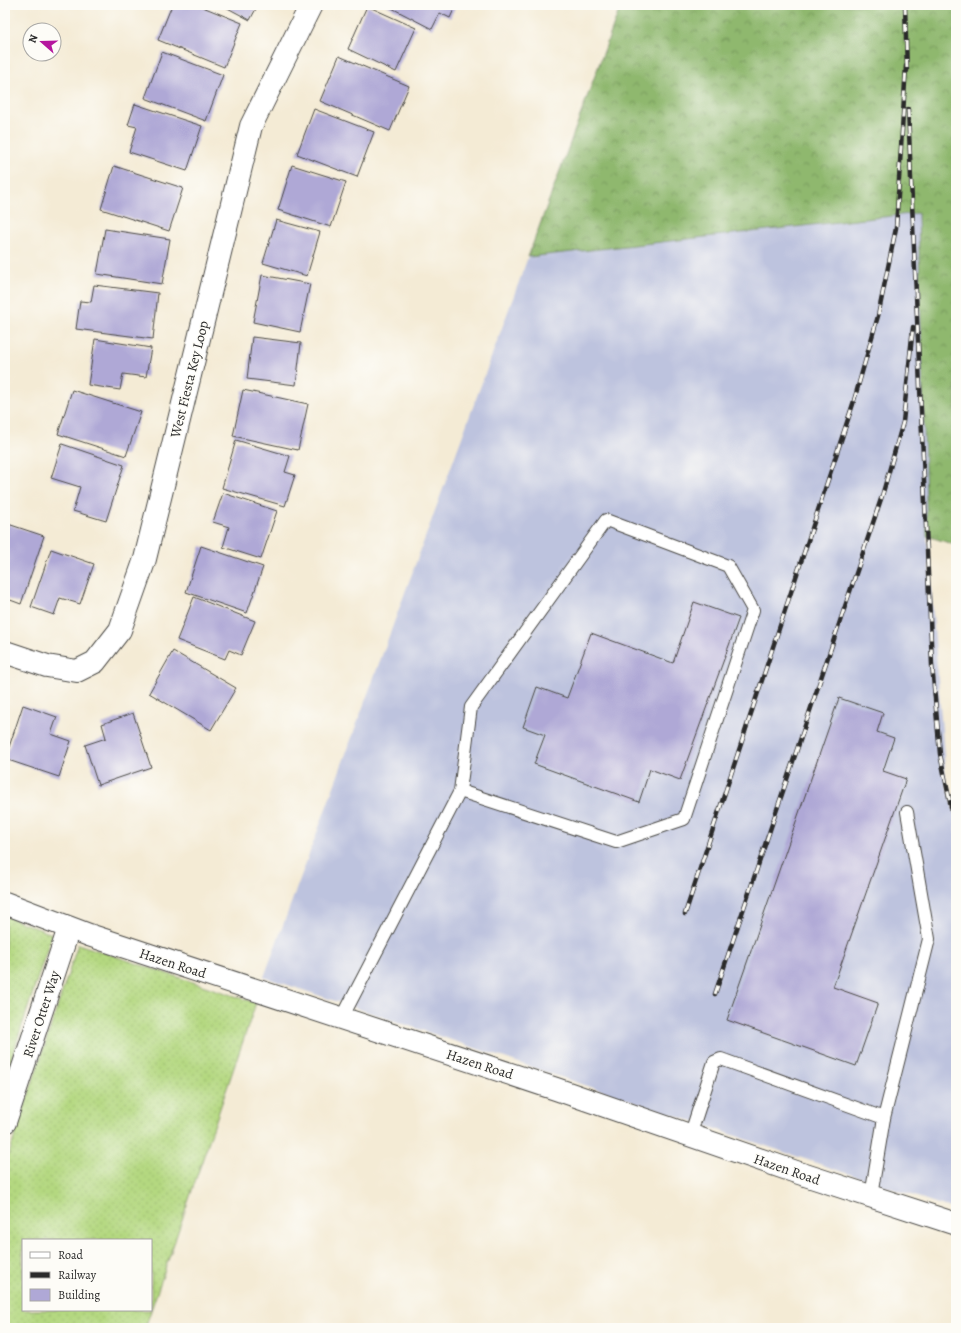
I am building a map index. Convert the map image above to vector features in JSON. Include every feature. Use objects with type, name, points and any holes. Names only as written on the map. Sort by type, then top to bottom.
[{"type":"street","name":"West Fiesta Key Loop","points":[[5,652],[47,666],[77,671],[96,662],[120,630],[145,559],[251,126],[311,5]]},
{"type":"street","name":"Hazen Road","points":[[5,903],[69,928],[556,1089],[690,1136],[956,1224]]},
{"type":"street","name":"River Otter Way","points":[[5,1122],[69,928]]},
{"type":"lane","points":[[342,1018],[460,791],[470,707],[606,520],[728,566],[753,610],[684,819],[616,842],[460,791]]},
{"type":"lane","points":[[871,1196],[884,1118],[929,938],[907,812]]},
{"type":"lane","points":[[690,1136],[714,1062],[721,1059],[884,1118]]},
{"type":"shaded area","points":[[918,213],[927,536],[946,782],[956,819],[956,1210],[264,977],[528,257]]},
{"type":"green space","points":[[621,5],[956,5],[956,545],[927,536],[918,213],[528,257]]},
{"type":"green space","points":[[5,916],[52,934],[5,1078]]},
{"type":"green space","points":[[78,944],[256,1003],[152,1308],[152,1239],[22,1239],[22,1311],[151,1311],[145,1328],[5,1328],[5,1166]]},
{"type":"building","points":[[172,5],[198,5],[242,23],[224,67],[158,40]]},
{"type":"building","points":[[222,5],[258,5],[250,20]]},
{"type":"building","points":[[386,5],[456,5],[450,18],[440,13],[432,29]]},
{"type":"building","points":[[367,6],[416,28],[396,72],[348,49]]},
{"type":"building","points":[[162,52],[223,75],[206,121],[145,98]]},
{"type":"building","points":[[339,56],[409,86],[390,131],[320,101]]},
{"type":"building","points":[[135,104],[202,126],[187,171],[129,152],[137,127],[128,125]]},
{"type":"building","points":[[314,109],[374,132],[357,177],[297,154]]},
{"type":"building","points":[[292,165],[346,182],[331,227],[278,210]]},
{"type":"building","points":[[114,166],[183,188],[169,231],[101,209]]},
{"type":"building","points":[[276,220],[320,232],[307,276],[263,263]]},
{"type":"building","points":[[105,229],[170,239],[162,284],[97,274]]},
{"type":"building","points":[[262,275],[310,284],[300,332],[253,322]]},
{"type":"building","points":[[94,285],[158,293],[153,339],[76,329],[80,301],[91,302]]},
{"type":"building","points":[[252,337],[301,343],[296,385],[247,379]]},
{"type":"building","points":[[95,339],[151,348],[146,377],[123,374],[120,390],[88,385]]},
{"type":"building","points":[[72,390],[141,412],[126,456],[58,434]]},
{"type":"building","points":[[243,390],[308,404],[298,450],[233,436]]},
{"type":"building","points":[[236,440],[290,456],[285,472],[295,475],[285,506],[222,488]]},
{"type":"building","points":[[62,444],[124,465],[106,521],[73,511],[80,487],[51,478]]},
{"type":"building","points":[[223,493],[277,511],[261,559],[223,547],[229,527],[213,522]]},
{"type":"building","points":[[5,523],[44,536],[21,604],[5,598]]},
{"type":"building","points":[[201,546],[263,567],[247,613],[186,592]]},
{"type":"building","points":[[51,549],[94,564],[80,604],[60,598],[54,615],[31,607]]},
{"type":"building","points":[[194,597],[255,621],[241,655],[229,650],[225,659],[177,640]]},
{"type":"building","points":[[694,602],[739,618],[680,780],[650,769],[639,802],[534,764],[545,735],[523,727],[537,687],[567,698],[591,633],[673,663]]},
{"type":"building","points":[[173,651],[236,688],[211,730],[149,693]]},
{"type":"building","points":[[839,698],[883,713],[877,732],[894,738],[883,771],[906,779],[833,987],[878,1003],[856,1066],[727,1020]]},
{"type":"building","points":[[23,705],[57,717],[51,734],[71,741],[59,777],[5,759]]},
{"type":"building","points":[[133,713],[151,767],[98,785],[85,745],[106,738],[102,724]]},
{"type":"railway","points":[[905,5],[907,71]]},
{"type":"railway","points":[[685,914],[853,404],[878,316],[896,228],[906,66]]},
{"type":"railway","points":[[908,109],[932,665],[940,754],[956,831]]},
{"type":"railway","points":[[715,994],[882,496],[903,422],[913,327]]}]
